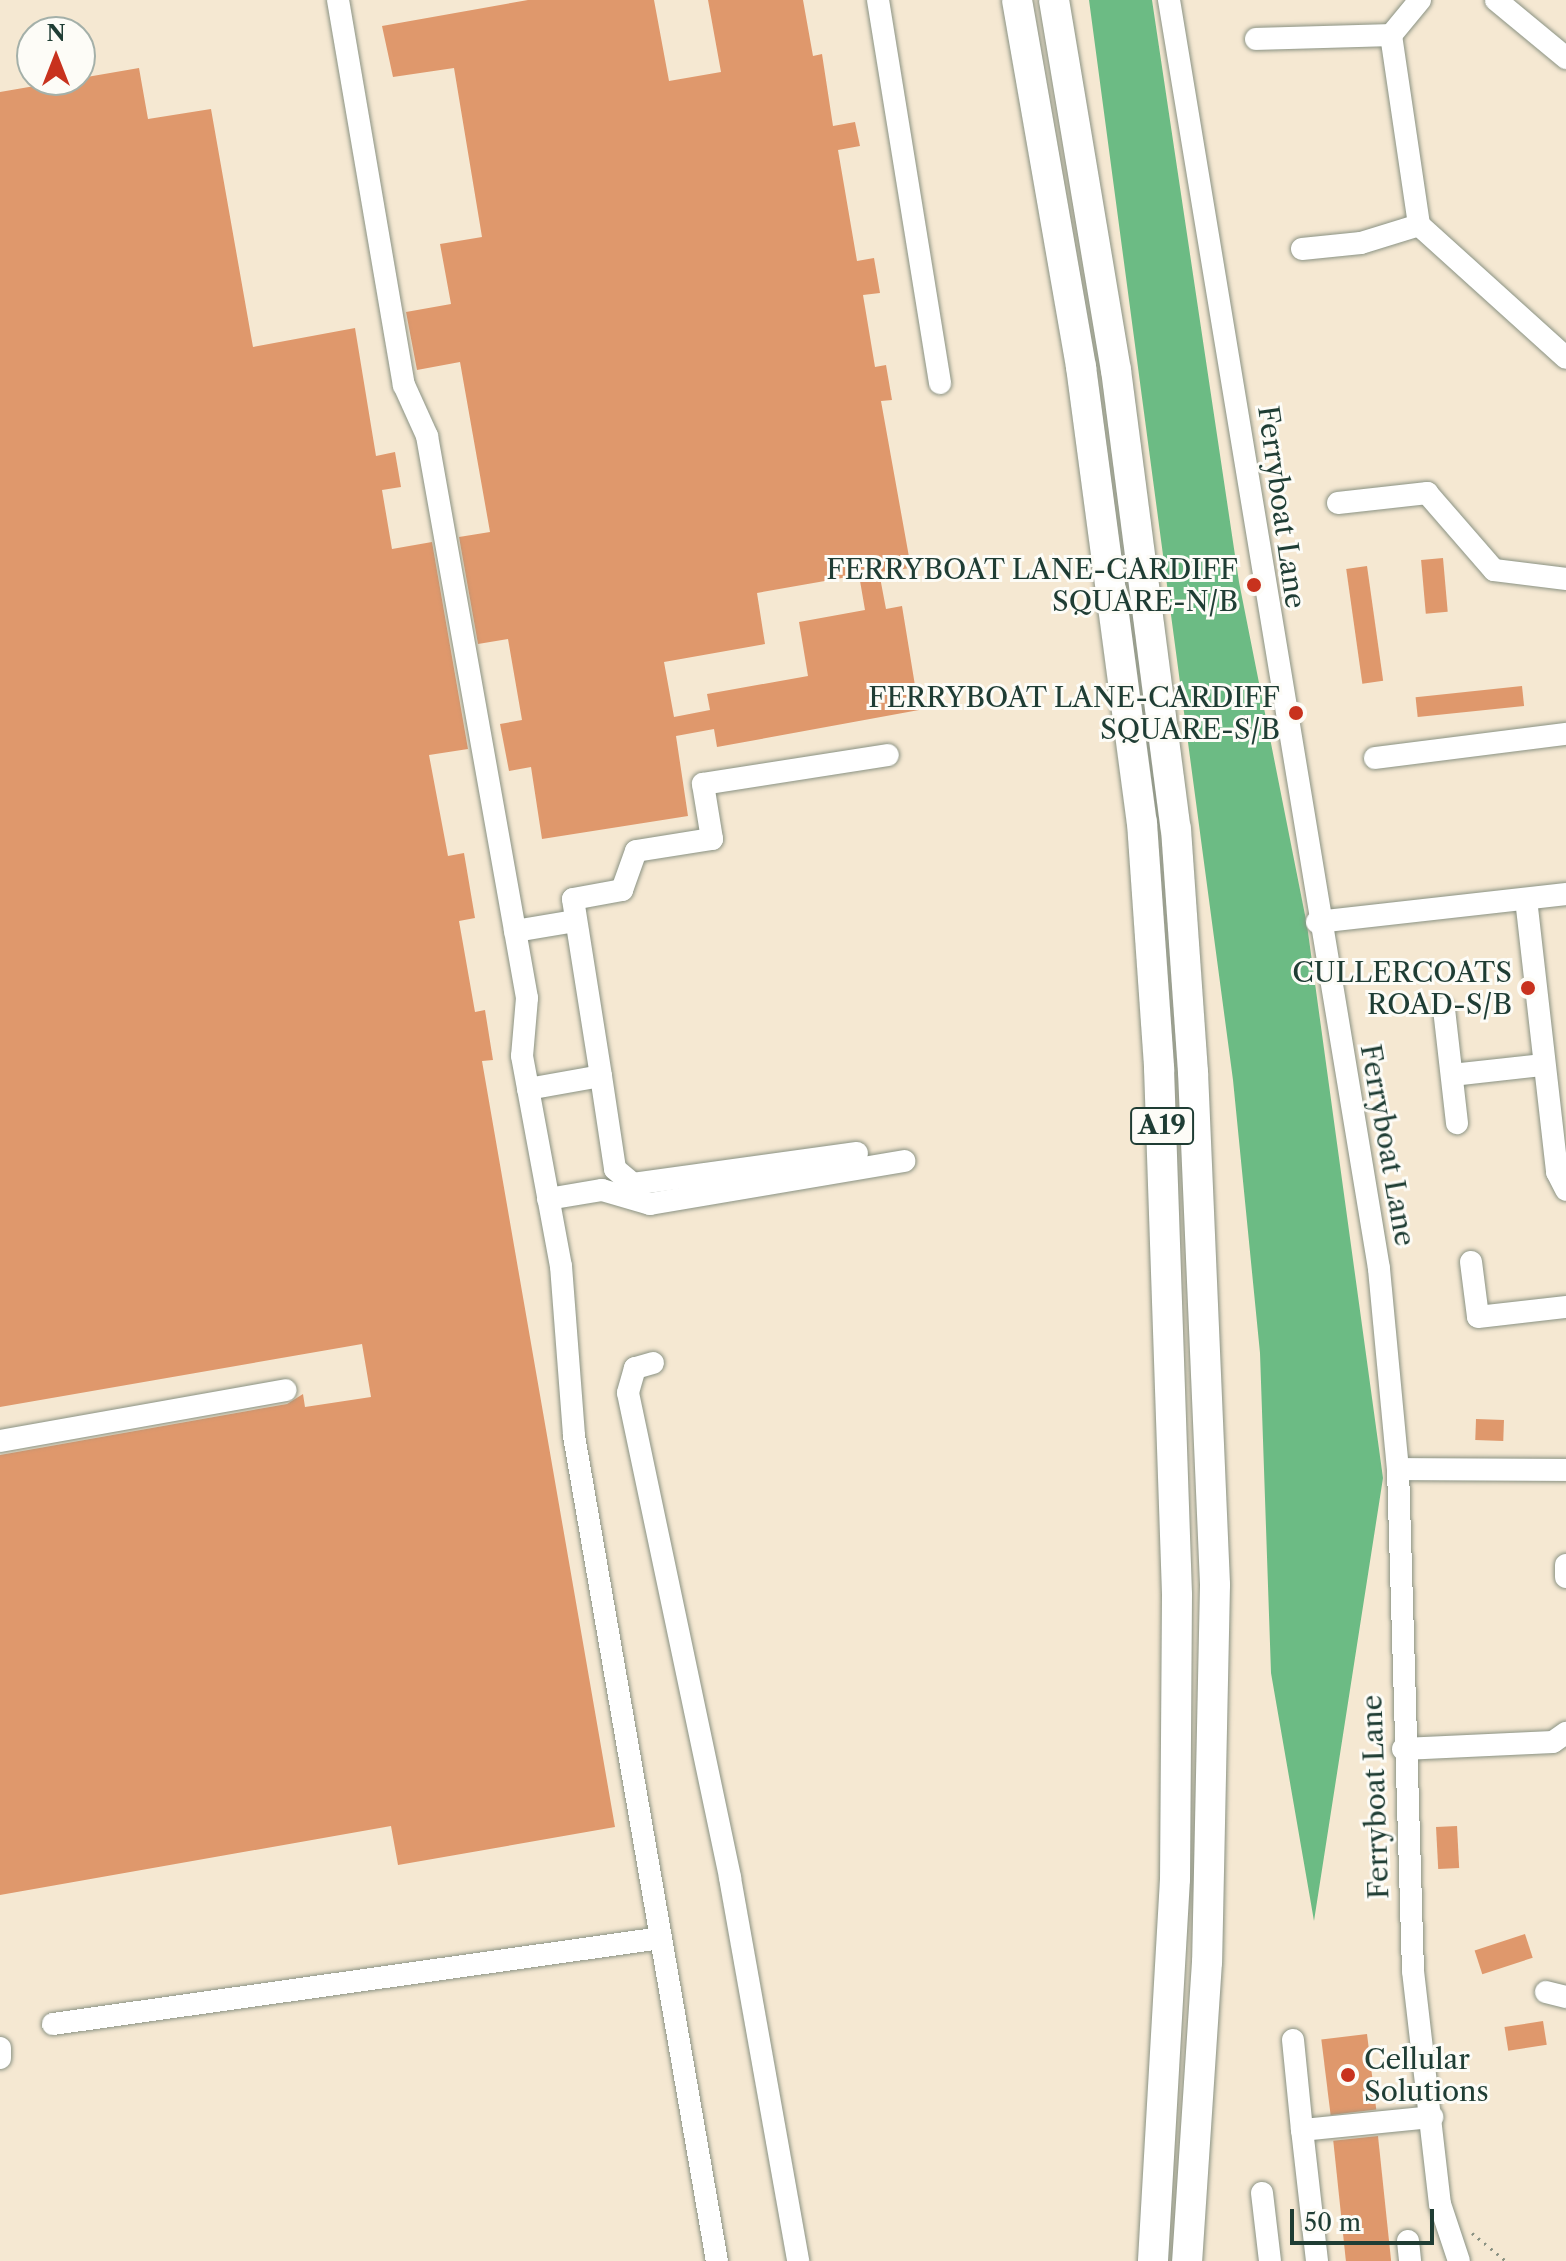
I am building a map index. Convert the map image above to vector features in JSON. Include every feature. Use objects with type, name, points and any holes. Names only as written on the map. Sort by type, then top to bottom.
[{"type":"highway","name":"A19","points":[[1017,0],[1081,367],[1134,760],[1159,1068],[1177,1611],[1175,1879],[1153,2261]]},
{"type":"highway","name":"A19","points":[[1054,0],[1116,370],[1158,686],[1193,1072],[1215,1585],[1207,1962],[1187,2261]]},
{"type":"street","points":[[338,0],[404,385],[427,436],[527,998],[522,1056],[567,1309],[574,1436],[717,2261]]},
{"type":"street","points":[[878,0],[940,383]]},
{"type":"street","name":"Ferryboat Lane","points":[[1169,0],[1317,922],[1379,1269],[1398,1469],[1406,1886],[1440,2204],[1459,2261]]},
{"type":"street","points":[[1420,0],[1391,35],[1419,225],[1566,358]]},
{"type":"street","points":[[1496,0],[1566,58]]},
{"type":"street","points":[[1256,39],[1391,35]]},
{"type":"street","points":[[1302,249],[1361,243],[1419,225]]},
{"type":"street","points":[[1338,503],[1427,493],[1494,570],[1566,579]]},
{"type":"street","points":[[1375,758],[1566,734]]},
{"type":"street","points":[[857,1153],[633,1184],[615,1169],[573,899],[622,890],[636,851],[712,839],[703,784],[888,755]]},
{"type":"street","points":[[1317,922],[1566,894]]},
{"type":"street","points":[[1526,899],[1557,1172],[1566,1190]]},
{"type":"street","points":[[515,931],[575,921]]},
{"type":"street","points":[[1444,1009],[1457,1123]]},
{"type":"street","points":[[1452,1075],[1543,1065]]},
{"type":"street","points":[[528,1089],[601,1076]]},
{"type":"street","points":[[548,1199],[602,1190],[650,1204],[904,1161]]},
{"type":"street","points":[[1471,1262],[1478,1317],[1566,1307]]},
{"type":"street","points":[[653,1363],[635,1368],[628,1393],[730,1878],[798,2261]]},
{"type":"street","points":[[0,1441],[285,1390]]},
{"type":"street","points":[[1398,1469],[1566,1470]]},
{"type":"street","points":[[1566,1568],[1566,1577]]},
{"type":"street","points":[[1403,1749],[1553,1742],[1566,1733]]},
{"type":"street","points":[[53,2024],[661,1938]]},
{"type":"street","points":[[1293,2040],[1317,2261]]},
{"type":"street","points":[[0,2048],[0,2058]]},
{"type":"street","points":[[1302,2130],[1432,2117]]},
{"type":"street","points":[[1262,2193],[1270,2261]]},
{"type":"green space","points":[[1089,0],[1152,0],[1239,582],[1307,925],[1383,1478],[1314,1921],[1271,1673],[1260,1353],[1233,1080]]},
{"type":"building","points":[[528,0],[654,0],[669,81],[721,72],[708,0],[803,0],[813,56],[822,54],[833,126],[855,122],[860,146],[838,150],[857,261],[874,258],[880,293],[863,295],[875,367],[886,365],[892,400],[881,401],[911,568],[879,572],[886,609],[902,606],[919,710],[717,747],[714,729],[676,736],[688,816],[542,839],[531,767],[509,771],[500,724],[522,720],[508,639],[478,644],[459,537],[490,532],[460,362],[417,370],[406,312],[451,304],[440,244],[482,237],[454,68],[393,77],[382,26]],"holes":[[[859,575],[865,610],[799,622],[808,676],[707,694],[710,710],[674,717],[664,662],[765,644],[757,593]]]},
{"type":"building","points":[[139,68],[148,119],[211,109],[253,347],[355,328],[376,456],[395,452],[401,487],[382,490],[392,549],[432,542],[468,749],[429,755],[448,856],[464,853],[475,918],[459,921],[475,1012],[485,1010],[493,1060],[482,1061],[615,1827],[398,1865],[391,1826],[0,1895],[0,1455],[287,1404],[303,1394],[305,1407],[371,1397],[362,1344],[0,1407],[0,92],[16,89],[16,96],[96,96],[96,75]]},
{"type":"building","points":[[1443,558],[1448,612],[1426,614],[1421,560]]},
{"type":"building","points":[[1367,566],[1383,681],[1362,684],[1346,569]]},
{"type":"building","points":[[1522,686],[1524,706],[1418,717],[1416,697]]},
{"type":"building","points":[[1476,1419],[1504,1420],[1503,1441],[1475,1440]]},
{"type":"building","points":[[1457,1826],[1459,1868],[1438,1869],[1436,1827]]},
{"type":"building","points":[[1525,1934],[1533,1958],[1482,1974],[1475,1950]]},
{"type":"building","points":[[1543,2021],[1547,2045],[1508,2051],[1504,2027]]},
{"type":"building","name":"Cellular Solutions","points":[[1367,2034],[1376,2109],[1331,2115],[1321,2040]]},
{"type":"building","points":[[1378,2136],[1391,2261],[1346,2261],[1333,2141]]},
{"type":"place","name":"FERRYBOAT LANE-CARDIFF SQUARE-N/B","points":[[1254,585]]},
{"type":"place","name":"FERRYBOAT LANE-CARDIFF SQUARE-S/B","points":[[1296,713]]},
{"type":"place","name":"CULLERCOATS ROAD-S/B","points":[[1528,988]]},
{"type":"place","name":"Cellular Solutions","points":[[1348,2075]]}]
